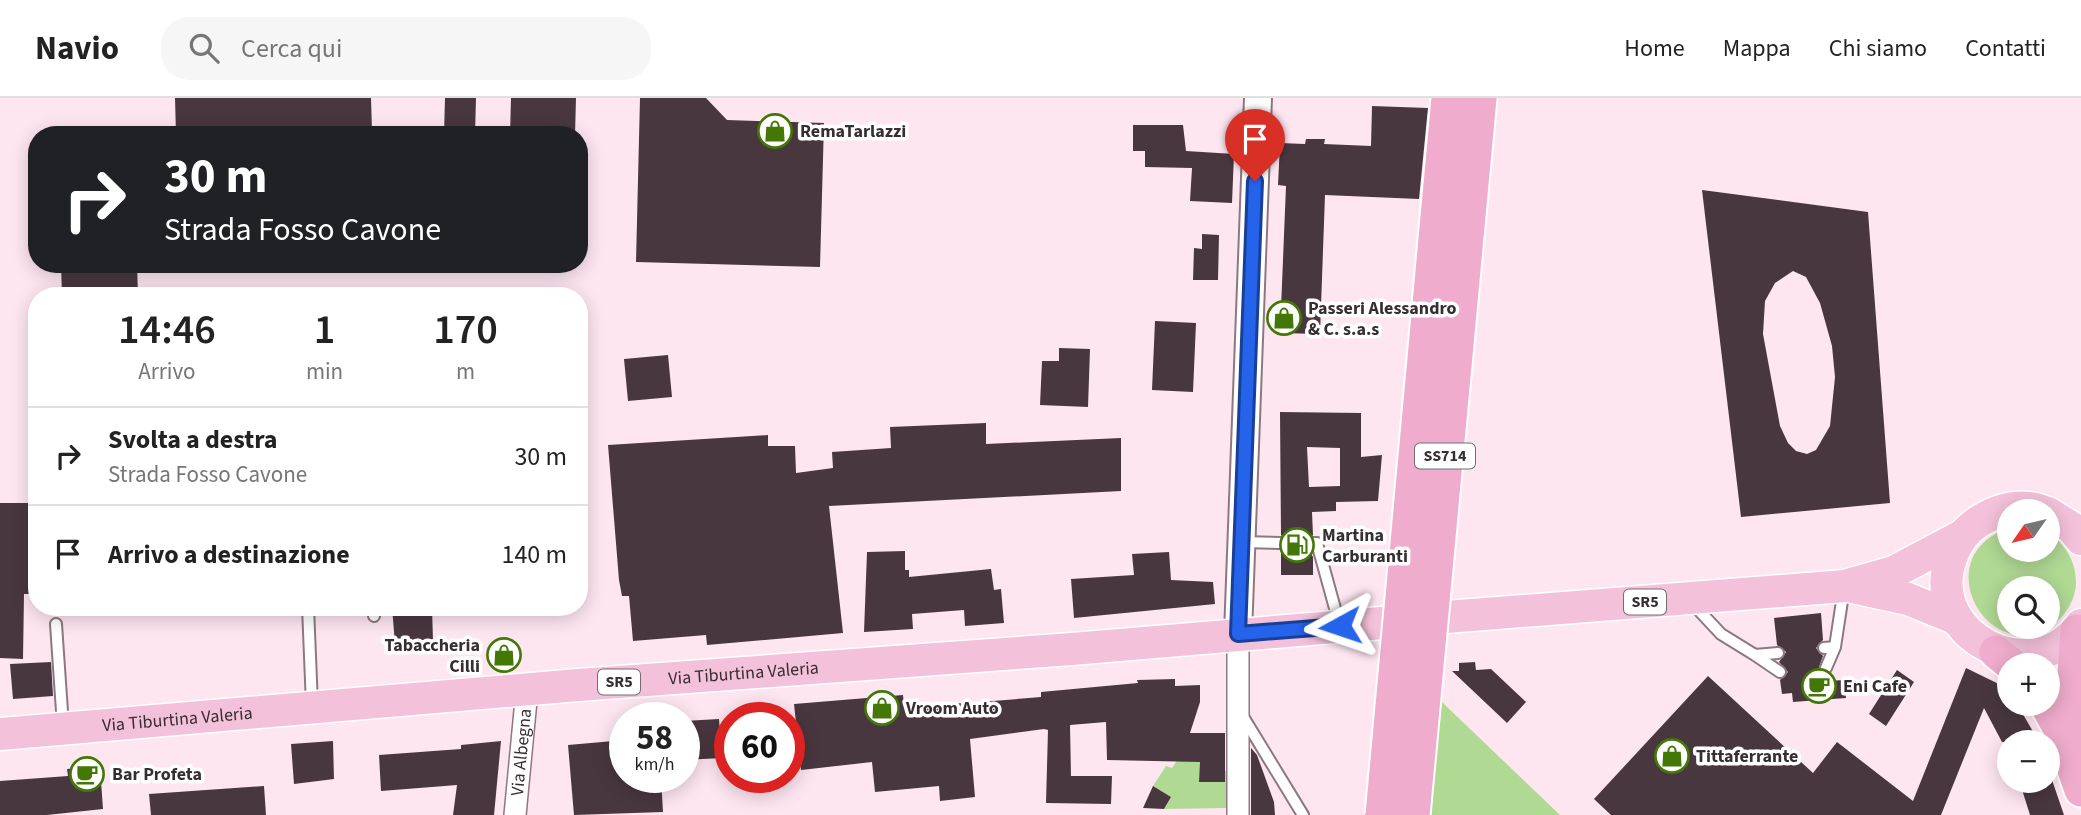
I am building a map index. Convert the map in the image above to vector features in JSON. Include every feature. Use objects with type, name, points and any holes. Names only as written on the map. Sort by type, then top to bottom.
[{"type":"highway","name":"SS714","points":[[1382,815],[1448,98]]},
{"type":"highway","name":"SS714","points":[[1413,815],[1480,98]]},
{"type":"highway","points":[[2079,628],[2073,688],[2081,732]]},
{"type":"highway","points":[[2053,716],[2060,729],[2081,790]]},
{"type":"main road","name":"SR5","points":[[1446,617],[1844,586],[1894,572],[1962,536],[1977,522],[1997,512]]},
{"type":"main road","name":"SR5","points":[[1962,536],[1952,555],[1947,591],[1957,619],[1980,644],[1997,654]]},
{"type":"main road","name":"SR5","points":[[1844,586],[1908,599],[1957,619]]},
{"type":"main road","name":"Via Tiburtina Valeria","points":[[0,734],[1382,623]]},
{"type":"main road","name":"SR5","points":[[2041,653],[2060,645],[2079,628]]},
{"type":"street","points":[[1238,815],[1238,634],[1258,98]]},
{"type":"street","name":"Via Albegna","points":[[515,815],[527,690]]},
{"type":"lane","points":[[1241,542],[1281,543]]},
{"type":"lane","points":[[1312,543],[1317,543],[1340,626]]},
{"type":"lane","points":[[1826,668],[1844,586]]},
{"type":"lane","points":[[1688,598],[1721,634],[1780,672]]},
{"type":"lane","points":[[308,616],[312,708]]},
{"type":"lane","points":[[56,624],[63,729]]},
{"type":"lane","points":[[1755,655],[1778,653]]},
{"type":"lane","points":[[1238,710],[1256,734],[1303,815]]},
{"type":"green space","points":[[1997,535],[1997,562],[2060,562],[2060,542],[2072,560],[2076,588],[2067,611],[2060,619],[2060,576],[1997,576],[1997,627],[1989,622],[1975,604],[1969,583],[1971,561],[1984,542]]},
{"type":"green space","points":[[1385,632],[1445,705],[1560,815],[1365,815]]},
{"type":"green space","points":[[1192,737],[1200,741],[1200,770],[1227,771],[1227,808],[1164,809],[1171,797],[1153,786],[1166,766],[1172,768]]},
{"type":"building","points":[[175,98],[371,98],[372,126],[176,126]]},
{"type":"building","points":[[445,98],[476,98],[475,126],[444,126]]},
{"type":"building","points":[[511,98],[576,98],[575,126],[510,126]]},
{"type":"building","points":[[640,98],[706,98],[727,120],[824,123],[820,267],[636,262]]},
{"type":"building","points":[[1372,106],[1428,108],[1419,199],[1325,195],[1320,334],[1280,333],[1286,186],[1278,185],[1280,143],[1305,144],[1306,139],[1325,139],[1324,144],[1371,146]]},
{"type":"building","points":[[1133,125],[1183,125],[1186,151],[1234,154],[1232,203],[1190,201],[1192,168],[1145,167],[1145,151],[1133,151]]},
{"type":"building","points":[[1702,190],[1868,212],[1890,503],[1741,517]],"holes":[[[1793,271],[1806,277],[1820,303],[1832,346],[1835,377],[1830,426],[1816,450],[1807,454],[1796,451],[1788,443],[1780,426],[1763,334],[1765,301],[1775,283]]]},
{"type":"building","points":[[1202,234],[1219,235],[1218,280],[1193,280],[1194,248],[1202,249]]},
{"type":"building","points":[[61,273],[137,273],[138,287],[62,287]]},
{"type":"building","points":[[1155,321],[1196,323],[1193,392],[1152,390]]},
{"type":"building","points":[[1059,348],[1090,349],[1088,407],[1040,405],[1042,361],[1059,361]]},
{"type":"building","points":[[668,355],[672,397],[628,401],[624,359]]},
{"type":"building","points":[[1280,412],[1361,413],[1361,457],[1382,455],[1378,501],[1336,502],[1336,511],[1312,512],[1313,535],[1305,544],[1313,557],[1313,575],[1281,575],[1281,551],[1289,543],[1281,535]],"holes":[[[1307,447],[1340,448],[1340,486],[1309,487]]]},
{"type":"building","points":[[986,423],[986,444],[1121,438],[1121,491],[829,506],[843,633],[707,645],[706,635],[633,641],[629,596],[622,596],[619,580],[608,445],[768,435],[768,446],[795,446],[796,473],[833,468],[832,452],[891,448],[890,427]]},
{"type":"building","points":[[0,503],[28,503],[28,594],[24,594],[23,659],[0,658]]},
{"type":"building","points":[[905,551],[905,570],[909,570],[909,577],[991,569],[994,590],[1001,589],[1004,623],[965,626],[964,610],[912,614],[913,629],[864,632],[867,552]]},
{"type":"building","points":[[1169,552],[1171,580],[1213,582],[1215,604],[1074,618],[1071,579],[1134,575],[1132,554]]},
{"type":"building","points":[[1821,613],[1823,640],[1816,648],[1823,656],[1818,670],[1827,676],[1827,681],[1844,680],[1846,698],[1793,702],[1792,693],[1782,694],[1780,680],[1788,672],[1779,662],[1786,652],[1777,645],[1774,618]]},
{"type":"building","points":[[393,616],[432,616],[433,641],[395,644]]},
{"type":"building","points":[[51,662],[53,696],[13,699],[10,664]]},
{"type":"building","points":[[1475,662],[1476,670],[1491,669],[1526,702],[1507,723],[1452,671],[1459,671],[1459,663]]},
{"type":"building","points":[[1966,668],[1997,683],[1997,716],[2024,716],[2032,730],[1997,730],[1997,733],[1984,708],[1941,815],[1611,815],[1594,799],[1708,676],[1813,773],[1837,742],[1913,801]]},
{"type":"building","points":[[1897,670],[1914,682],[1886,726],[1869,714]]},
{"type":"building","points":[[1175,679],[1175,686],[1200,685],[1200,702],[1190,733],[1225,733],[1225,782],[1199,782],[1200,762],[1107,760],[1106,722],[1070,725],[1071,776],[1112,776],[1111,804],[1046,803],[1048,730],[1044,729],[970,739],[975,797],[940,801],[939,786],[875,792],[872,762],[805,770],[805,703],[903,695],[904,706],[968,703],[1041,697],[1041,692],[1138,683],[1137,680]]},
{"type":"building","points":[[714,719],[714,758],[700,759],[700,720]]},
{"type":"building","points":[[333,741],[334,779],[294,784],[291,744]]},
{"type":"building","points":[[501,741],[494,815],[453,815],[457,785],[381,791],[379,755],[461,749],[461,745]]},
{"type":"building","points":[[609,741],[609,793],[662,793],[663,812],[574,815],[568,745]]},
{"type":"building","points":[[1251,748],[1257,755],[1274,802],[1275,815],[1251,815]]},
{"type":"building","points":[[100,767],[103,809],[47,815],[0,815],[0,781],[68,776],[67,769]]},
{"type":"building","points":[[264,786],[266,815],[151,815],[149,794]]},
{"type":"building","points":[[1153,786],[1171,797],[1164,809],[1143,808]]},
{"type":"building","points":[[2023,793],[2056,793],[2064,815],[2030,815]]},
{"type":"place","name":"RemaTarlazzi","points":[[775,131]]},
{"type":"place","name":"Passeri Alessandro & C. s.a.s","points":[[1284,318]]},
{"type":"place","name":"Martina Carburanti","points":[[1297,545]]},
{"type":"place","name":"Tabaccheria Cilli","points":[[504,655]]},
{"type":"place","name":"Eni Cafe","points":[[1819,686]]},
{"type":"place","name":"Vroom Auto","points":[[882,708]]},
{"type":"place","name":"Tittaferrante","points":[[1672,756]]},
{"type":"place","name":"Bar Profeta","points":[[87,774]]},
{"type":"route","points":[[1255,181],[1238,634],[1340,626]]}]
